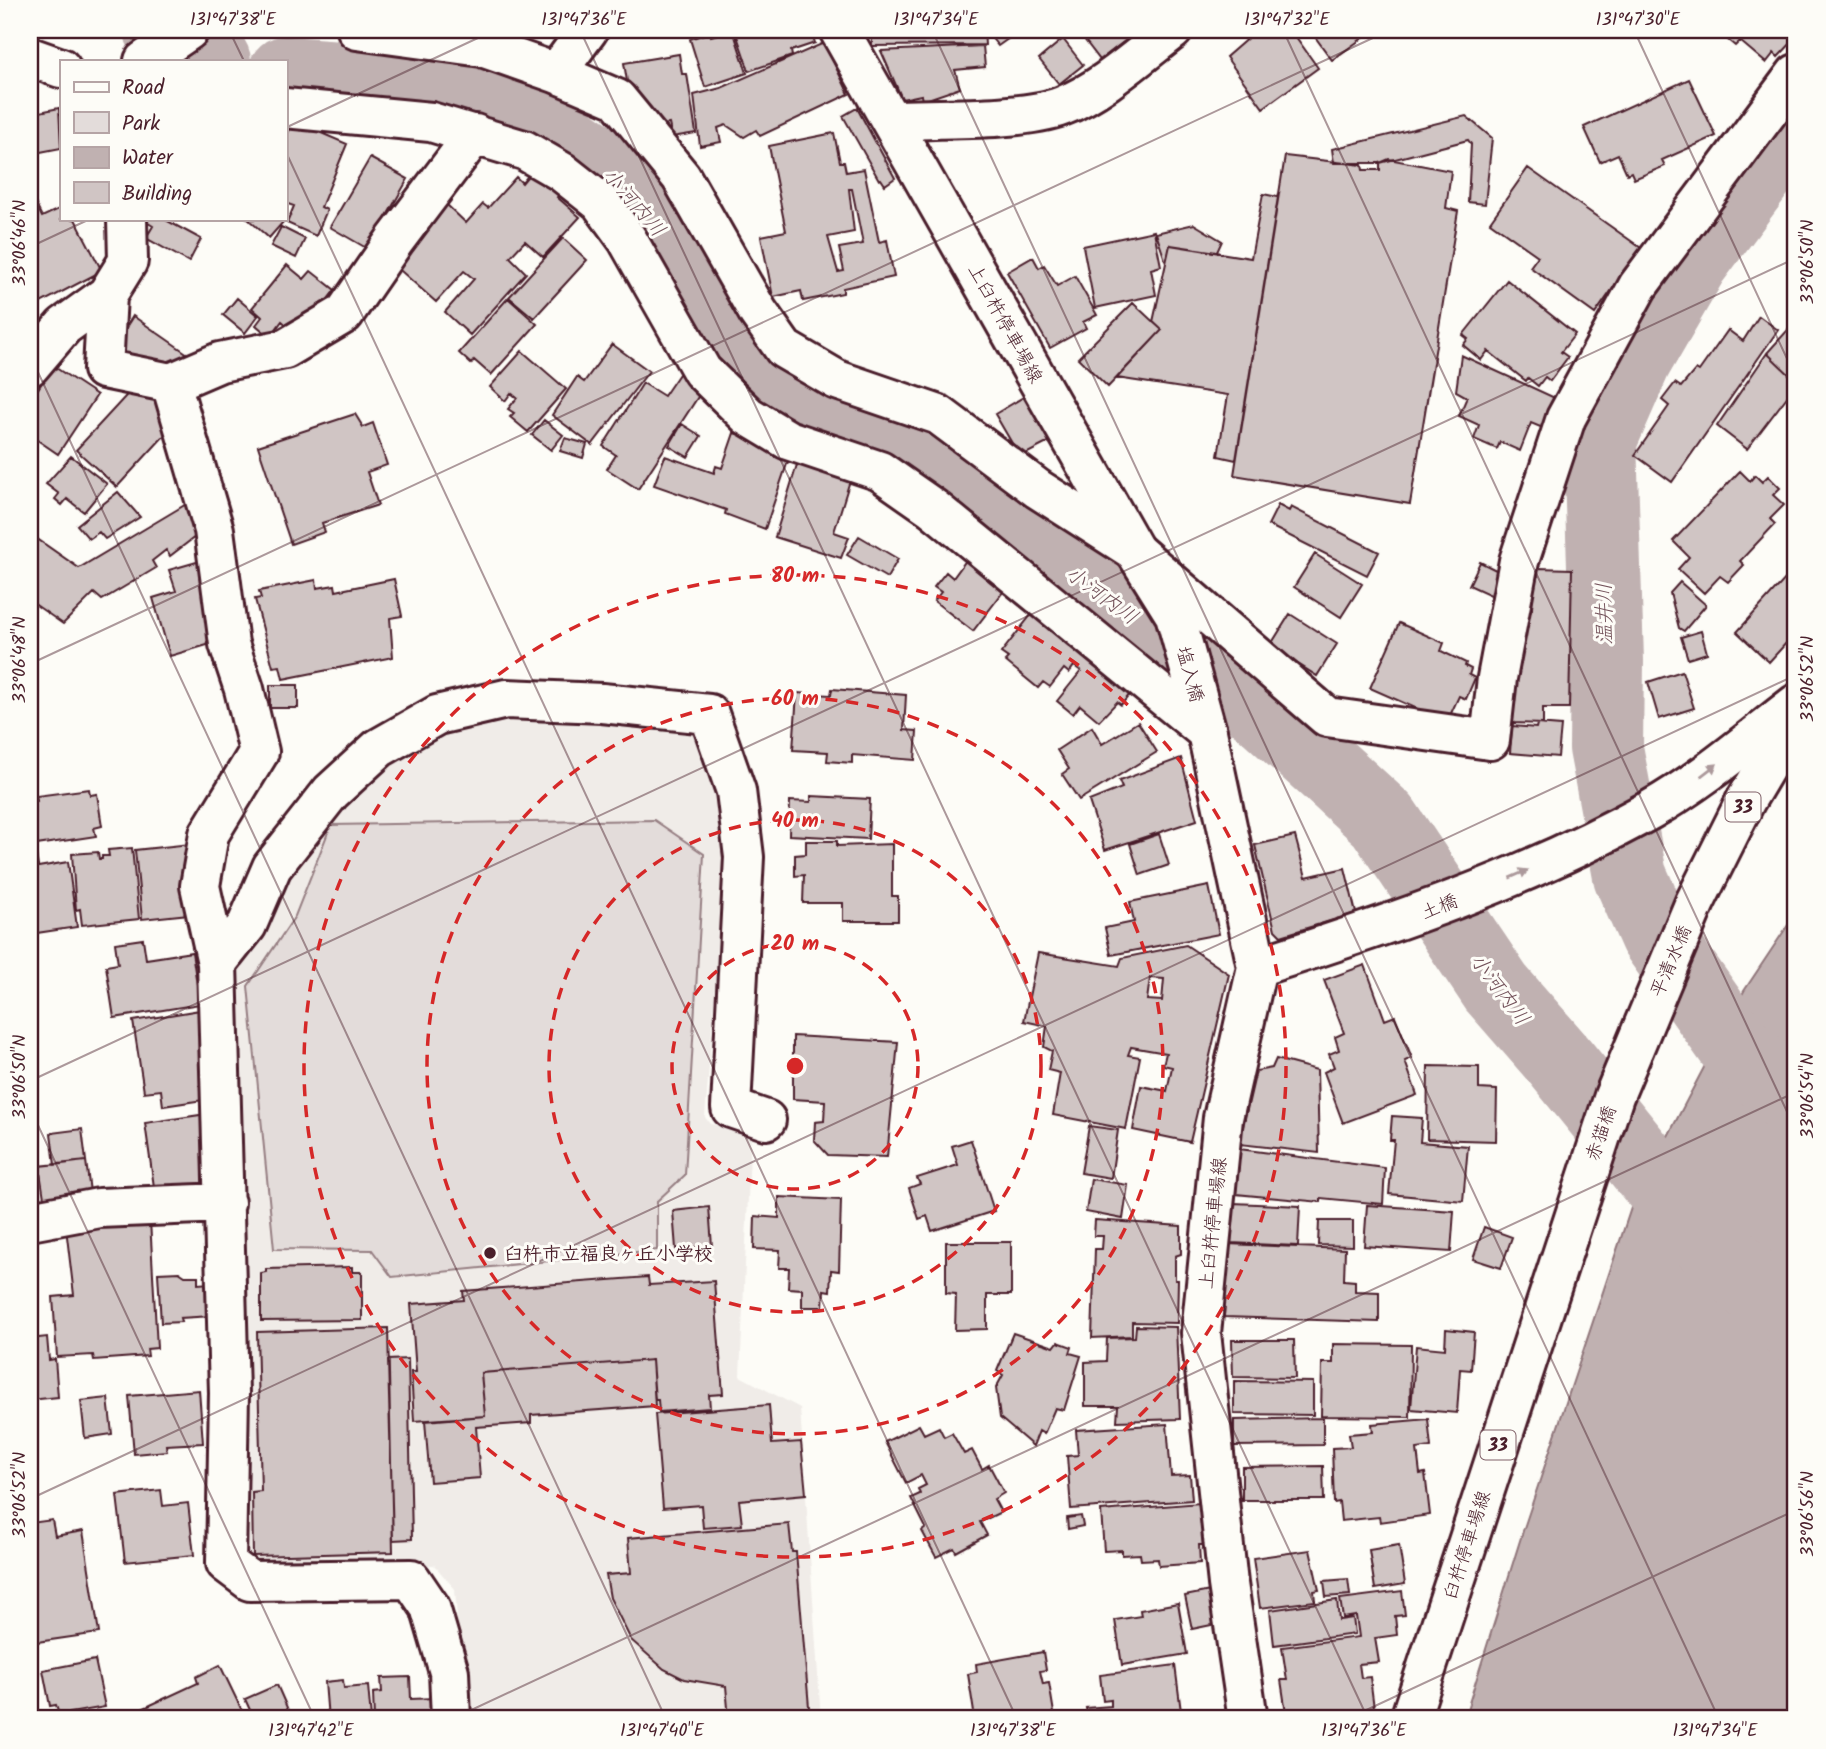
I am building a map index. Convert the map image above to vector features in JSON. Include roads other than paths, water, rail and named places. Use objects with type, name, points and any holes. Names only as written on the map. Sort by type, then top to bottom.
[{"type":"street","points":[[146,60],[189,30]]},
{"type":"street","points":[[357,30],[482,47],[556,73],[617,99],[681,177],[758,312],[784,349],[837,380],[939,415],[1038,489],[1135,551],[1326,717],[1490,740],[1497,678],[1519,561],[1566,418],[1638,286],[1796,74]]},
{"type":"street","points":[[556,73],[588,30]]},
{"type":"street","name":"上臼杵停車場線","points":[[839,30],[1135,551],[1175,615]]},
{"type":"street","points":[[892,120],[1027,113],[1063,106],[1114,75],[1173,30]]},
{"type":"street","points":[[30,57],[60,68]]},
{"type":"street","points":[[287,108],[431,122],[524,150],[562,172],[600,202],[627,239],[702,371],[748,416],[788,440],[880,471],[933,508],[1207,732]]},
{"type":"street","points":[[107,295],[103,369],[171,383],[220,362],[285,349],[344,314],[395,240],[475,134]]},
{"type":"street","points":[[30,366],[64,326],[107,295],[128,261],[127,220]]},
{"type":"street","points":[[171,383],[214,530],[229,644],[244,689],[258,752],[209,834],[200,886],[217,962],[229,1393],[226,1563],[250,1581],[411,1579],[430,1607],[449,1672],[451,1719]]},
{"type":"street","name":"塩入橋","points":[[1175,615],[1207,732]]},
{"type":"street","points":[[217,962],[247,925],[272,867],[331,792],[379,748],[436,715],[506,699],[602,703],[709,715],[736,791],[744,856],[731,1108],[766,1121]]},
{"type":"street","name":"土橋","points":[[1257,967],[1406,920],[1565,855],[1652,809],[1796,704]]},
{"type":"street","name":"平清水橋","points":[[1614,1096],[1695,902],[1746,800],[1796,716]]},
{"type":"street","name":"上臼杵停車場線","points":[[1207,732],[1257,967],[1223,1118],[1201,1333],[1228,1584],[1248,1719]]},
{"type":"street","name":"赤猫橋","points":[[1587,1171],[1614,1096]]},
{"type":"street","name":"臼杵停車場線","points":[[1410,1719],[1587,1171]]},
{"type":"street","points":[[30,1221],[99,1208],[225,1203]]},
{"type":"water","points":[[1796,913],[1796,1719],[1464,1719],[1523,1531],[1632,1205],[1744,991]]},
{"type":"waterway","name":"小河内川","points":[[161,30],[191,52],[211,60]]},
{"type":"waterway","name":"小河内川","points":[[287,73],[461,86],[535,118],[606,167],[656,222],[736,356],[791,410],[921,452],[1002,524],[1258,706],[1383,820],[1496,988],[1558,1059],[1693,1226],[1796,1328]]},
{"type":"waterway","name":"温井川","points":[[1796,122],[1691,263],[1635,360],[1600,440],[1607,661],[1606,748],[1630,876],[1656,935],[1733,1044],[1796,1104]]},
{"type":"place","name":"臼杵市立福良ヶ丘小学校","points":[[490,1253]]}]
